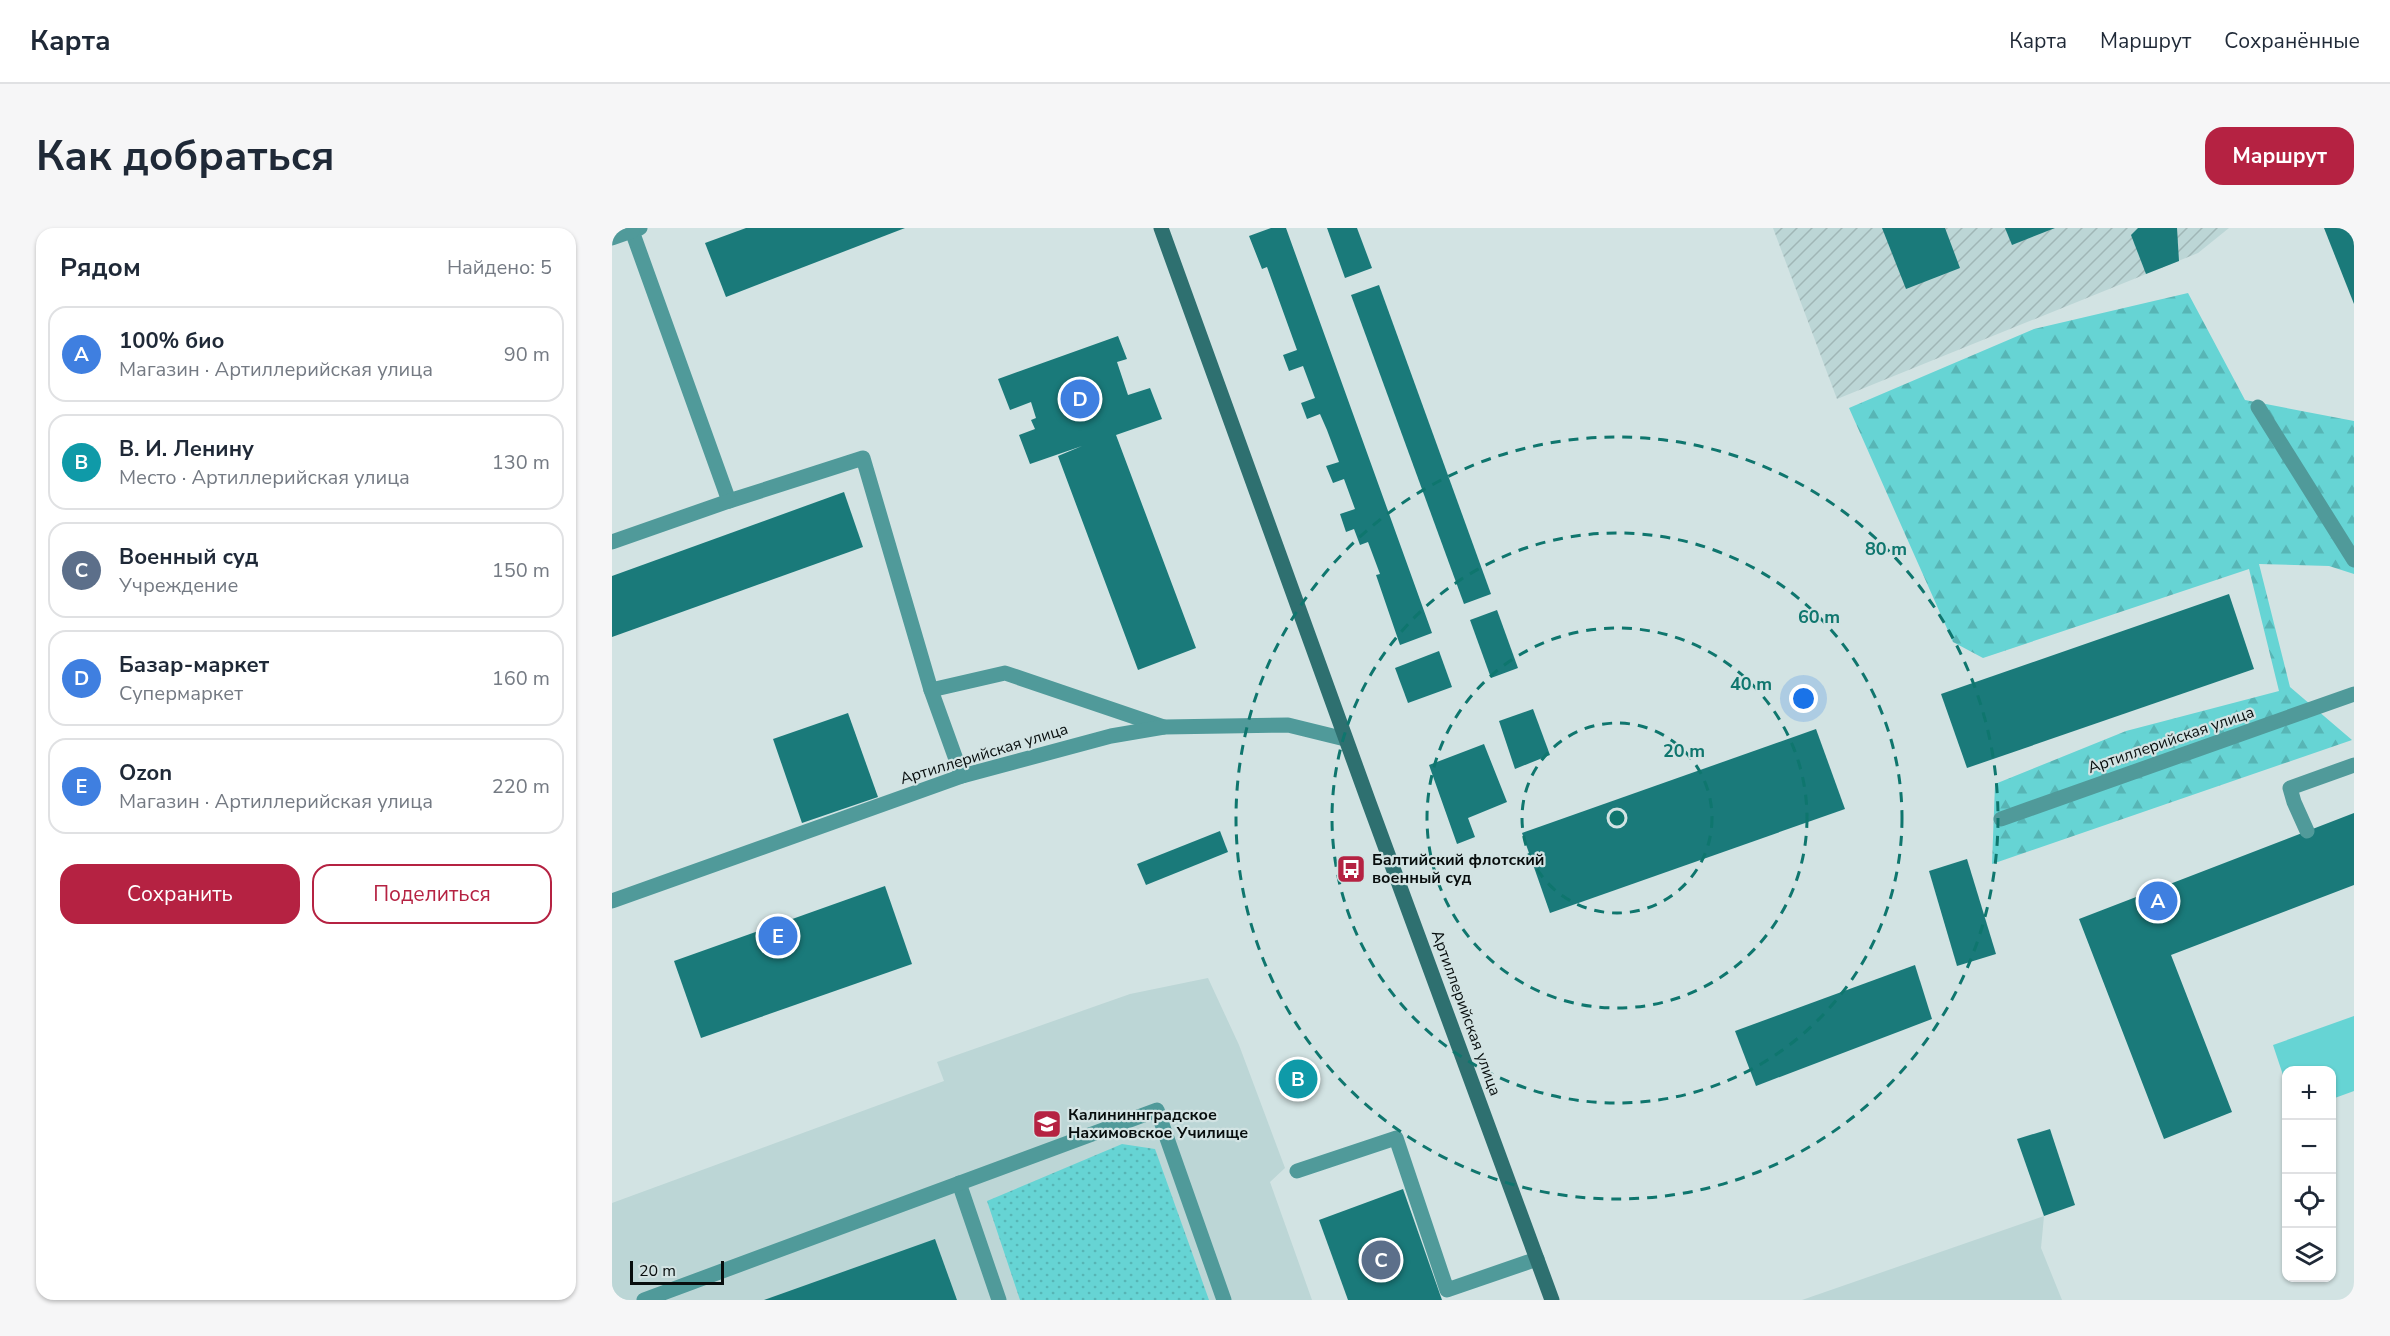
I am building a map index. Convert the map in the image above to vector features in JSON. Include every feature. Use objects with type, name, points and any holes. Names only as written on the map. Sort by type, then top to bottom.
[{"type":"main road","name":"Артиллерийская улица","points":[[1161,228],[1345,739],[1552,1300]]},
{"type":"street","points":[[612,238],[636,229],[729,501]]},
{"type":"street","points":[[2258,407],[2354,560]]},
{"type":"street","points":[[612,542],[863,458],[932,690],[962,776]]},
{"type":"street","points":[[932,690],[1005,673],[1164,727]]},
{"type":"street","name":"Артиллерийская улица","points":[[2001,819],[2354,694]]},
{"type":"street","name":"Артиллерийская улица","points":[[612,901],[962,776],[1111,735],[1164,727],[1288,725],[1345,739]]},
{"type":"street","points":[[2307,831],[2290,788],[2354,765]]},
{"type":"street","points":[[644,1300],[1157,1110],[1224,1300]]},
{"type":"street","points":[[1297,1171],[1396,1138],[1447,1290],[1537,1260]]},
{"type":"street","points":[[959,1183],[999,1300]]},
{"type":"shaded area","points":[[1773,228],[2229,228],[2198,253],[1837,399]]},
{"type":"shaded area","name":"Калининнградское Нахимовское Училище","points":[[1208,978],[1239,1045],[1285,1168],[1270,1182],[1312,1300],[612,1300],[612,1203],[944,1081],[937,1062],[1130,994]]},
{"type":"shaded area","points":[[2044,1216],[2041,1248],[2062,1300],[1802,1300]]},
{"type":"green space","points":[[2188,293],[2245,400],[2354,421],[2354,574],[2329,566],[2259,564],[2290,687],[2352,740],[1992,864],[1995,784],[2126,731],[2279,691],[2249,569],[1983,658],[1953,642],[1849,408],[2034,329]]},
{"type":"green space","points":[[2354,1016],[2354,1091],[2336,1098],[2336,1066],[2282,1066],[2282,1072],[2273,1045]]},
{"type":"green space","points":[[1122,1144],[1155,1149],[1209,1300],[1020,1300],[987,1201]]},
{"type":"building","points":[[746,228],[905,228],[726,297],[705,243]]},
{"type":"building","points":[[1271,228],[1286,228],[1432,633],[1400,645],[1376,575],[1380,574],[1368,542],[1360,545],[1354,529],[1346,532],[1340,514],[1355,509],[1344,479],[1333,483],[1326,466],[1339,462],[1327,430],[1320,414],[1307,419],[1301,403],[1315,398],[1303,366],[1289,371],[1283,355],[1297,350],[1267,267],[1262,269],[1249,236]]},
{"type":"building","points":[[1327,228],[1357,228],[1372,268],[1345,278]]},
{"type":"building","points":[[1882,228],[1945,228],[1960,268],[1906,289]]},
{"type":"building","points":[[2005,228],[2055,228],[2012,245]]},
{"type":"building","points":[[2138,228],[2177,228],[2179,261],[2146,274],[2131,235]]},
{"type":"building","points":[[2324,228],[2354,228],[2354,304]]},
{"type":"building","points":[[1379,285],[1491,594],[1464,604],[1351,295]]},
{"type":"building","points":[[1118,336],[1127,359],[1117,362],[1128,395],[1150,388],[1162,419],[1116,435],[1196,648],[1138,670],[1058,456],[1082,446],[1030,464],[1019,435],[1035,429],[1031,420],[1036,418],[1031,402],[1010,410],[998,379]]},
{"type":"building","points":[[844,492],[863,547],[612,637],[612,576]]},
{"type":"building","points":[[2229,594],[2254,669],[1967,768],[1941,694]]},
{"type":"building","points":[[1497,610],[1518,668],[1491,678],[1470,620]]},
{"type":"building","points":[[1439,651],[1452,687],[1408,703],[1395,668]]},
{"type":"building","points":[[1533,709],[1550,755],[1515,769],[1499,721]]},
{"type":"building","points":[[848,713],[878,797],[802,823],[773,739]]},
{"type":"building","points":[[1816,729],[1845,809],[1550,913],[1522,833]]},
{"type":"building","points":[[1484,744],[1507,802],[1468,818],[1475,837],[1457,844],[1429,765]]},
{"type":"building","points":[[2354,813],[2354,885],[2171,955],[2232,1112],[2164,1139],[2079,919]]},
{"type":"building","points":[[1220,831],[1228,852],[1146,885],[1137,864]]},
{"type":"building","points":[[1967,859],[1996,954],[1957,966],[1929,871]]},
{"type":"building","points":[[885,886],[912,964],[701,1038],[674,961]]},
{"type":"building","points":[[1915,965],[1932,1019],[1756,1086],[1735,1031]]},
{"type":"building","points":[[2050,1129],[2075,1205],[2044,1216],[2017,1139]]},
{"type":"building","points":[[1403,1189],[1442,1300],[1348,1300],[1319,1220]]},
{"type":"building","points":[[935,1239],[957,1300],[764,1300]]},
{"type":"place","name":"Базар-маркет","points":[[1080,399]]},
{"type":"place","name":"Балтийский флотский военный суд","points":[[1351,869]]},
{"type":"place","name":"100% био","points":[[2158,901]]},
{"type":"place","name":"Ozon","points":[[778,936]]},
{"type":"place","name":"В. И. Ленину","points":[[1298,1079]]},
{"type":"place","name":"Калининнградское Нахимовское Училище","points":[[1047,1124]]},
{"type":"place","name":"Военный суд","points":[[1381,1260]]}]
